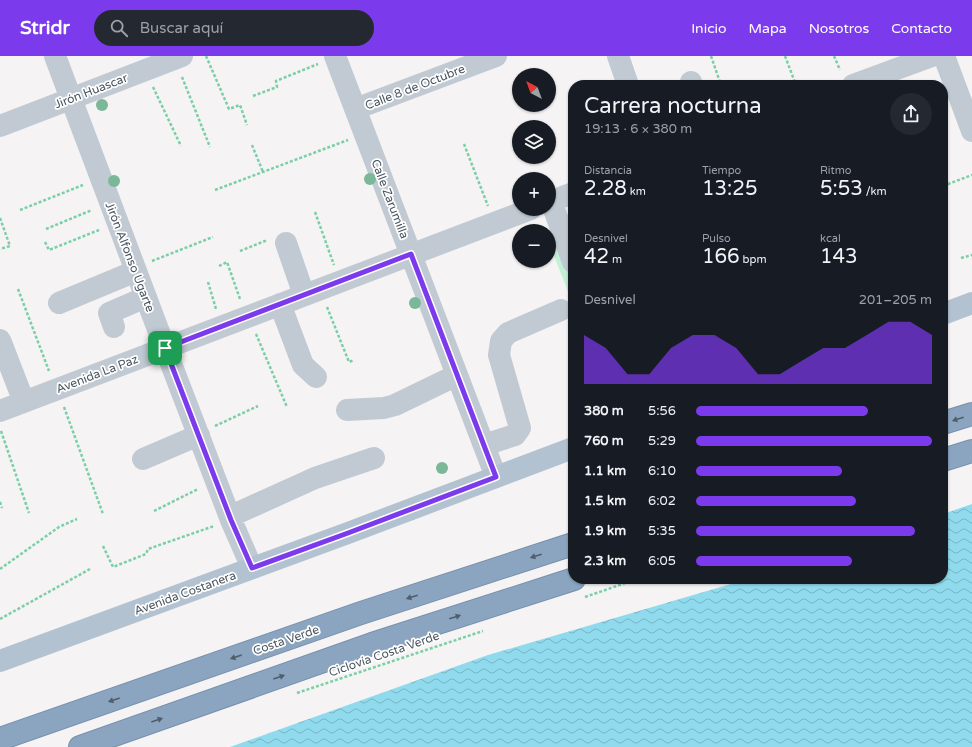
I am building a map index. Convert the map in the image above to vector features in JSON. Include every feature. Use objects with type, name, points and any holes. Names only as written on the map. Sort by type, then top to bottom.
[{"type":"highway","points":[[948,421],[972,414]]},
{"type":"highway","points":[[948,458],[972,451]]},
{"type":"highway","name":"Costa Verde","points":[[0,739],[361,613],[568,546]]},
{"type":"highway","points":[[80,747],[372,644],[576,589]]},
{"type":"main road","points":[[948,312],[972,303]]},
{"type":"main road","name":"Avenida Costanera","points":[[1,657],[348,533],[568,450]]},
{"type":"street","name":"Jirón Alfonso Ugarte","points":[[55,56],[165,348],[252,568]]},
{"type":"street","name":"Calle 8 de Octubre","points":[[356,109],[496,56]]},
{"type":"street","points":[[618,56],[626,80]]},
{"type":"street","points":[[867,80],[932,56]]},
{"type":"street","points":[[944,56],[972,131]]},
{"type":"street","name":"Calle Zarumilla","points":[[335,57],[496,477]]},
{"type":"street","name":"Jirón Huascar","points":[[0,126],[178,58]]},
{"type":"street","points":[[556,200],[568,195]]},
{"type":"street","name":"Avenida La Paz","points":[[1,421],[24,402],[512,216]]},
{"type":"street","points":[[555,216],[568,249]]},
{"type":"street","points":[[277,246],[304,295]]},
{"type":"street","points":[[59,303],[135,269]]},
{"type":"street","points":[[114,327],[109,313],[146,297]]},
{"type":"street","points":[[280,304],[303,365],[316,377]]},
{"type":"street","points":[[484,445],[515,434],[520,428],[499,355],[501,341],[508,333],[561,310]]},
{"type":"street","points":[[0,340],[24,402]]},
{"type":"street","points":[[347,410],[384,408],[395,405],[457,375]]},
{"type":"street","points":[[143,459],[199,434]]},
{"type":"street","points":[[231,518],[315,478],[374,458]]},
{"type":"path","points":[[206,56],[229,109],[240,105],[247,125]]},
{"type":"path","points":[[711,56],[719,80]]},
{"type":"path","points":[[785,56],[794,80]]},
{"type":"path","points":[[253,96],[277,87],[276,81],[335,57]]},
{"type":"path","points":[[178,58],[210,147]]},
{"type":"path","points":[[145,70],[181,146]]},
{"type":"path","points":[[215,190],[365,134]]},
{"type":"path","points":[[464,144],[489,208]]},
{"type":"path","points":[[252,146],[263,172]]},
{"type":"path","points":[[948,184],[972,174]]},
{"type":"path","points":[[20,210],[101,177]]},
{"type":"path","points":[[315,212],[335,269]]},
{"type":"path","points":[[46,229],[114,213]]},
{"type":"path","points":[[45,242],[49,250],[114,213]]},
{"type":"path","points":[[0,218],[10,246],[0,249]]},
{"type":"path","points":[[135,269],[213,238]]},
{"type":"path","points":[[240,251],[265,241],[277,246]]},
{"type":"path","points":[[961,258],[972,255]]},
{"type":"path","points":[[219,266],[227,262],[242,305]]},
{"type":"path","points":[[208,282],[218,315]]},
{"type":"path","points":[[18,289],[52,377]]},
{"type":"path","points":[[325,303],[349,362],[354,360]]},
{"type":"path","points":[[256,332],[287,407]]},
{"type":"path","points":[[64,406],[103,514]]},
{"type":"path","points":[[199,434],[258,406]]},
{"type":"path","points":[[1,421],[29,513]]},
{"type":"path","points":[[154,511],[217,480]]},
{"type":"path","points":[[0,502],[2,508]]},
{"type":"path","points":[[103,546],[113,567],[146,554],[148,549],[231,518]]},
{"type":"path","points":[[0,569],[59,527],[77,519]]},
{"type":"path","points":[[0,619],[90,569]]},
{"type":"path","points":[[576,589],[607,584]]},
{"type":"path","name":"Ciclovía Costa Verde","points":[[294,694],[488,629]]},
{"type":"green space","points":[[568,235],[568,291],[556,261],[556,240]]},
{"type":"water","points":[[972,504],[972,747],[230,747],[488,655],[731,584],[948,584],[948,512]]},
{"type":"route","points":[[411,254],[496,477],[252,568],[231,520],[231,516],[165,348],[411,254]]}]
